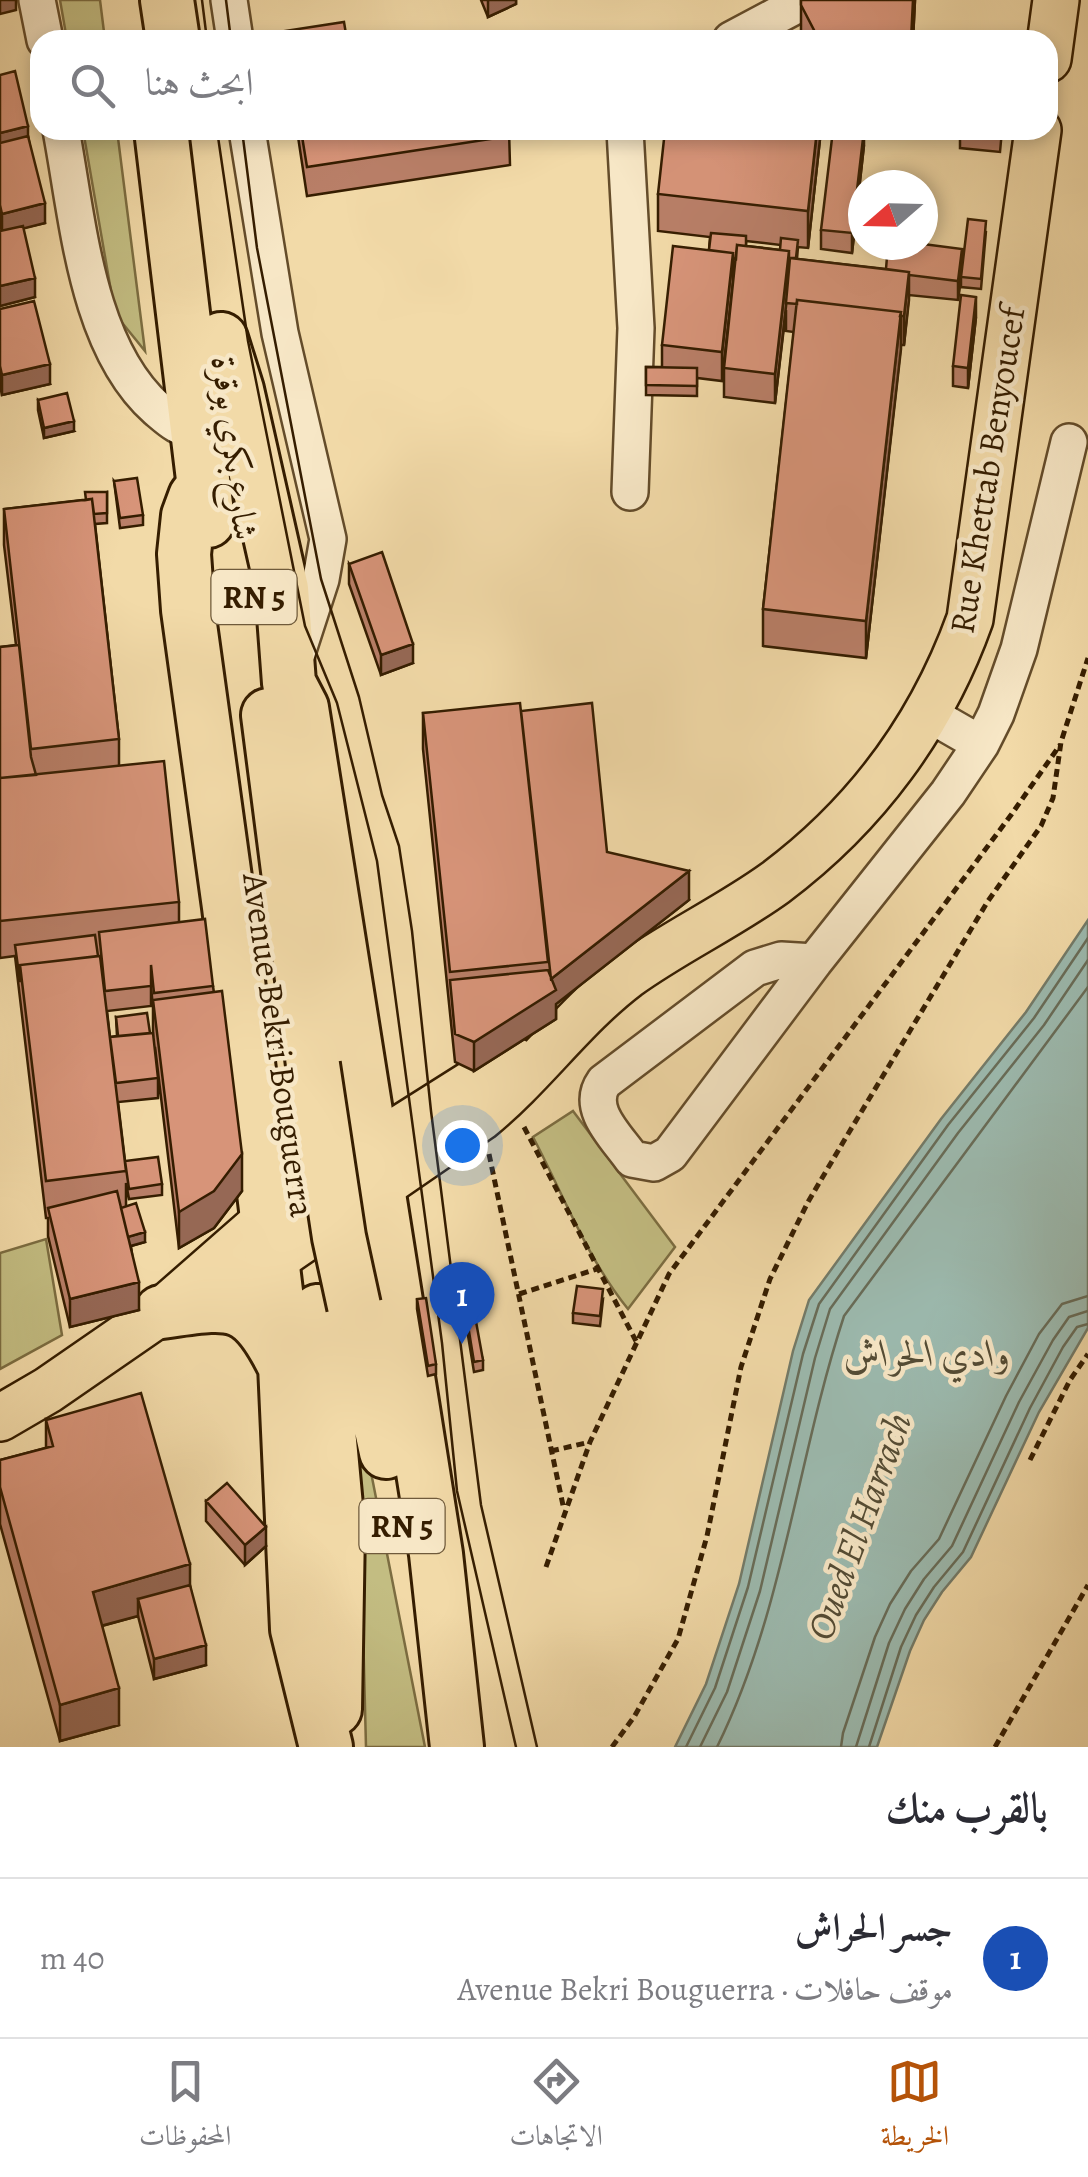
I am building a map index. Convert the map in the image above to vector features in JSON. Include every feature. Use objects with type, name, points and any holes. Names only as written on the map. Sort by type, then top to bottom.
[{"type":"highway","points":[[144,0],[148,30]]},
{"type":"highway","points":[[167,0],[172,30]]},
{"type":"highway","name":"شارع بكري بوقرة","points":[[163,140],[204,343]]},
{"type":"highway","name":"شارع بكري بوقرة","points":[[189,140],[204,343],[296,1071]]},
{"type":"highway","points":[[204,343],[237,390],[278,571],[289,683],[302,708],[371,1177],[420,1456],[448,1650],[453,1747]]},
{"type":"highway","name":"Avenue Bekri Bouguerra","points":[[204,343],[184,425],[204,485],[336,1308],[453,1747]]},
{"type":"highway","points":[[204,485],[188,516],[184,554],[188,610],[229,907],[284,1366],[296,1630],[326,1747]]},
{"type":"highway","points":[[269,1240],[282,1218],[339,1186],[353,1189],[371,1177]]},
{"type":"highway","points":[[161,1312],[220,1306],[245,1311],[269,1335],[284,1366]]},
{"type":"highway","name":"Avenue Bekri Bouguerra","points":[[334,1747],[338,1528],[336,1308]]},
{"type":"main road","points":[[1052,30],[1056,0]]},
{"type":"main road","name":"Rue Khettab Benyoucef","points":[[371,1177],[480,1118],[626,977],[774,883],[847,821],[894,766],[954,662],[970,619],[1037,140]]},
{"type":"main road","points":[[0,1418],[48,1390],[269,1240]]},
{"type":"street","points":[[37,0],[43,30]]},
{"type":"street","points":[[229,0],[234,30]]},
{"type":"street","points":[[750,30],[806,0]]},
{"type":"street","points":[[63,140],[82,244],[108,338],[149,402],[184,425]]},
{"type":"street","points":[[250,140],[280,333],[328,539],[321,579],[289,683]]},
{"type":"street","points":[[627,140],[636,328],[630,492]]},
{"type":"street","points":[[814,962],[781,960],[755,968],[604,1082],[596,1099],[598,1110],[632,1158],[654,1163],[670,1154],[814,962],[948,793],[981,744],[1020,649],[1069,442]]},
{"type":"street","points":[[927,713],[981,744]]},
{"type":"path","points":[[612,1747],[678,1639],[707,1536],[740,1367],[770,1279],[808,1202],[904,1040],[988,901],[1041,826],[1053,798],[1062,742],[1088,658]]},
{"type":"path","points":[[546,1568],[590,1442],[648,1314],[681,1258],[1062,742]]},
{"type":"path","points":[[511,1133],[522,1124],[636,1341]]},
{"type":"path","points":[[500,1142],[488,1152],[564,1512]]},
{"type":"path","points":[[518,1295],[597,1269]]},
{"type":"path","points":[[1030,1460],[1070,1380],[1088,1354]]},
{"type":"path","points":[[552,1451],[590,1442]]},
{"type":"path","points":[[995,1747],[1088,1585]]},
{"type":"shaded area","points":[[60,0],[100,0],[104,30],[65,30]]},
{"type":"shaded area","points":[[85,140],[118,140],[145,351],[115,314]]},
{"type":"shaded area","points":[[573,1111],[675,1247],[628,1309],[588,1248],[533,1137]]},
{"type":"shaded area","points":[[46,1239],[62,1335],[0,1369],[0,1253]]},
{"type":"shaded area","points":[[344,1335],[425,1747],[366,1747],[362,1588]]},
{"type":"water","name":"وادي الحراش","points":[[1088,920],[1088,1328],[1039,1412],[971,1557],[924,1620],[877,1747],[675,1747],[706,1684],[739,1584],[793,1351],[809,1300],[941,1119],[1026,1012]]},
{"type":"building","points":[[801,0],[913,0],[912,30],[814,30]]},
{"type":"building","points":[[344,22],[345,30],[292,30]]},
{"type":"building","points":[[15,71],[28,126],[0,133],[0,75]]},
{"type":"building","points":[[28,136],[45,203],[2,214],[0,143]]},
{"type":"building","points":[[303,140],[484,140],[307,167]]},
{"type":"building","points":[[664,140],[816,140],[808,211],[658,194]]},
{"type":"building","points":[[832,140],[863,140],[859,170],[848,170],[848,233],[821,230]]},
{"type":"building","points":[[968,219],[986,221],[981,279],[961,277]]},
{"type":"building","points":[[23,226],[35,278],[0,286],[0,231]]},
{"type":"building","points":[[711,233],[746,236],[746,246],[737,245],[736,259],[733,253],[709,250]]},
{"type":"building","points":[[781,238],[798,240],[796,258],[790,258],[789,267],[789,251],[780,250]]},
{"type":"building","points":[[737,245],[789,251],[775,374],[724,368]]},
{"type":"building","points":[[673,246],[733,253],[722,352],[662,345]]},
{"type":"building","points":[[938,246],[962,249],[958,281],[886,269],[887,260],[938,260]]},
{"type":"building","points":[[790,258],[909,272],[904,316],[900,316],[901,312],[797,300],[797,304],[786,303]]},
{"type":"building","points":[[961,295],[976,297],[968,368],[953,366]]},
{"type":"building","points":[[797,300],[901,312],[866,621],[763,609]]},
{"type":"building","points":[[34,301],[50,364],[2,375],[0,309]]},
{"type":"building","points":[[646,367],[697,368],[697,386],[646,385]]},
{"type":"building","points":[[67,393],[74,421],[44,428],[38,400]]},
{"type":"building","points":[[137,478],[143,515],[120,518],[114,481]]},
{"type":"building","points":[[85,492],[107,492],[107,513],[94,514],[92,499],[86,500]]},
{"type":"building","points":[[92,499],[119,739],[31,749],[4,509]]},
{"type":"building","points":[[382,552],[413,644],[381,655],[349,564]]},
{"type":"building","points":[[19,645],[36,775],[0,778],[0,647]]},
{"type":"building","points":[[520,703],[548,962],[450,972],[423,713]]},
{"type":"building","points":[[592,703],[607,852],[689,871],[551,979],[521,711]]},
{"type":"building","points":[[164,761],[179,902],[0,921],[0,778]]},
{"type":"building","points":[[205,919],[213,986],[154,993],[151,965],[151,986],[105,991],[99,932]]},
{"type":"building","points":[[95,935],[98,956],[20,965],[20,982],[15,945]]},
{"type":"building","points":[[100,956],[126,1171],[46,1181],[20,965]]},
{"type":"building","points":[[548,970],[556,990],[474,1042],[455,1034],[450,980]]},
{"type":"building","points":[[222,991],[242,1154],[214,1191],[179,1212],[153,1000]]},
{"type":"building","points":[[147,1013],[150,1033],[118,1036],[116,1017]]},
{"type":"building","points":[[153,1033],[158,1078],[116,1083],[110,1037]]},
{"type":"building","points":[[158,1157],[162,1184],[129,1189],[125,1161]]},
{"type":"building","points":[[117,1191],[139,1282],[70,1299],[48,1208]]},
{"type":"building","points":[[136,1203],[145,1232],[128,1237],[121,1208]]},
{"type":"building","points":[[577,1286],[603,1289],[600,1316],[573,1313]]},
{"type":"building","points":[[471,1294],[483,1360],[474,1362],[463,1295]]},
{"type":"building","points":[[426,1298],[436,1364],[428,1366],[417,1299]]},
{"type":"building","points":[[141,1393],[190,1564],[93,1592],[119,1688],[60,1705],[0,1487],[0,1460],[53,1446],[46,1420]]},
{"type":"building","points":[[227,1483],[266,1527],[245,1545],[206,1501]]},
{"type":"building","points":[[190,1585],[206,1645],[154,1659],[138,1599]]},
{"type":"tram line","points":[[202,0],[206,30]]},
{"type":"tram line","points":[[226,0],[230,30]]},
{"type":"tram line","points":[[218,140],[248,341],[305,626],[337,703],[377,861],[442,1343],[457,1491],[516,1747]]},
{"type":"tram line","points":[[243,140],[257,248],[321,579],[359,697],[382,795],[399,846],[481,1505],[537,1747]]},
{"type":"place","name":"جسر الحراش","points":[[462,1344]]},
{"type":"water label","name":"Oued El Harrach","points":[[859,1526]]}]
